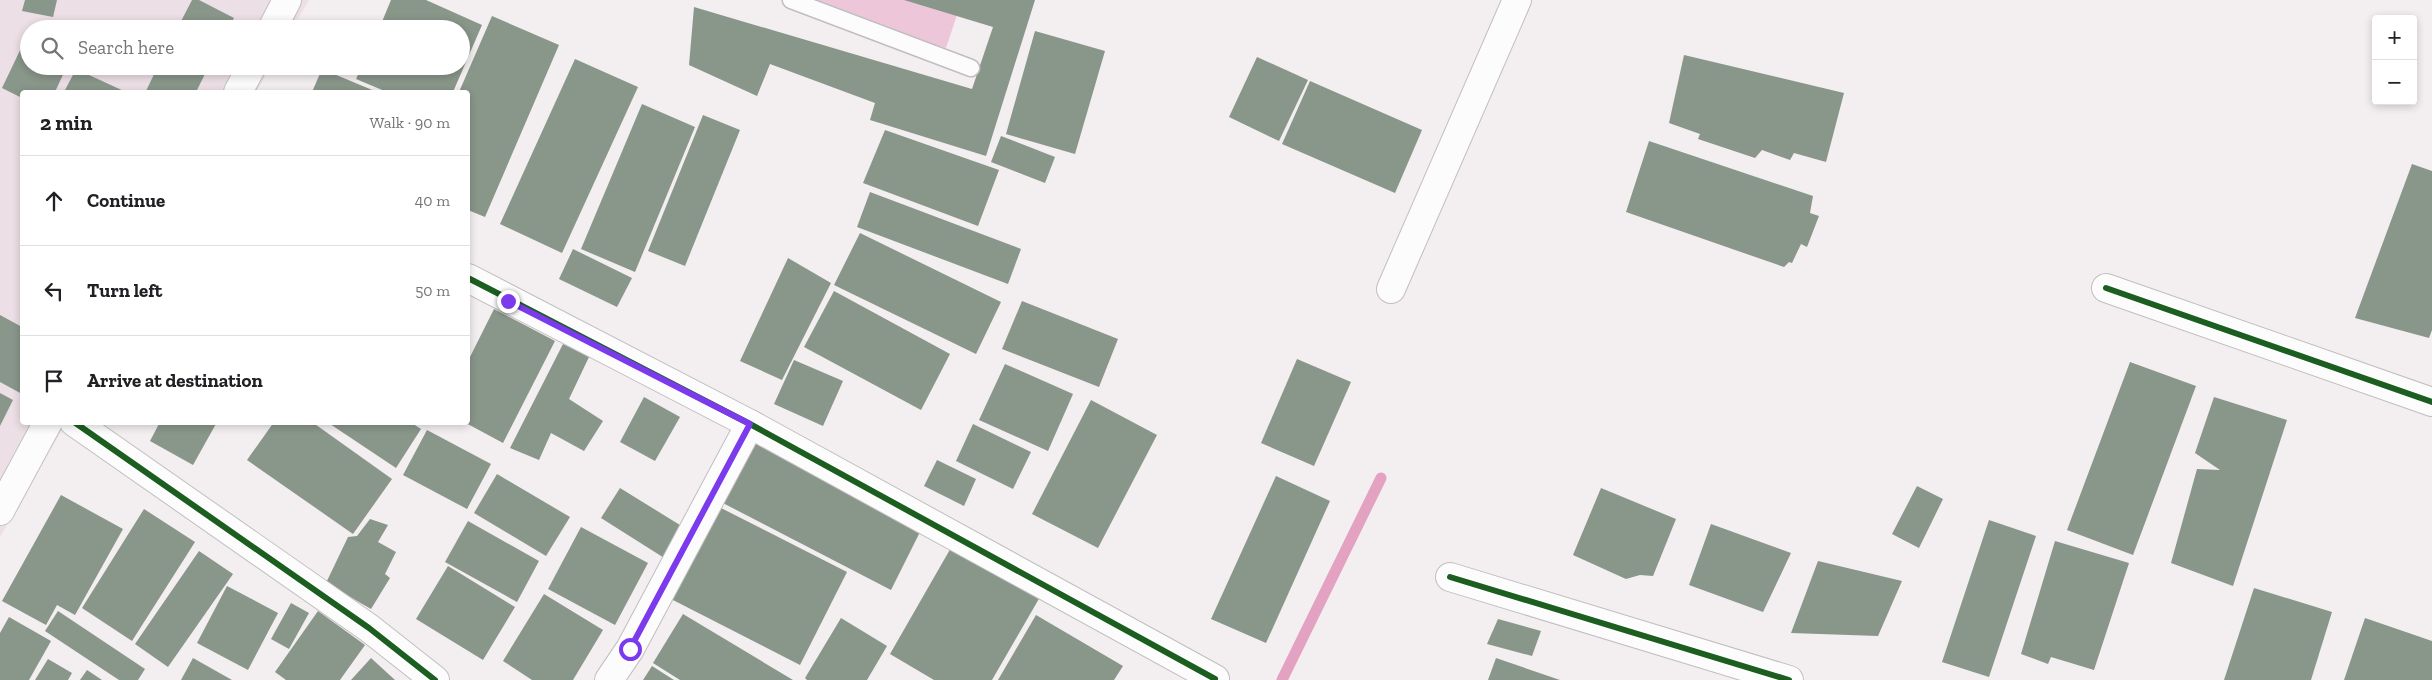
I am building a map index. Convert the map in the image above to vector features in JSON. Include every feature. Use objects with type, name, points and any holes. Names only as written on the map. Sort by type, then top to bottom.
[{"type":"street","points":[[277,20],[287,0]]},
{"type":"street","points":[[1391,289],[1517,0]]},
{"type":"street","points":[[239,90],[247,75]]},
{"type":"street","points":[[470,279],[750,424],[1215,679]]},
{"type":"street","points":[[2106,288],[2432,402]]},
{"type":"street","points":[[609,680],[630,649],[750,424]]},
{"type":"street","points":[[0,511],[46,425]]},
{"type":"street","points":[[78,425],[369,628],[435,680]]},
{"type":"street","points":[[1450,577],[1789,680]]},
{"type":"lane","points":[[791,0],[971,68]]},
{"type":"shaded area","points":[[0,0],[309,0],[297,20],[20,20],[20,75],[266,75],[257,90],[20,90],[20,425],[65,425],[0,537]]},
{"type":"shaded area","points":[[781,0],[962,0],[946,48]]},
{"type":"building","points":[[25,0],[57,0],[53,17],[22,11]]},
{"type":"building","points":[[192,0],[199,0],[234,18],[233,20],[182,20]]},
{"type":"building","points":[[391,0],[426,0],[482,25],[470,53],[470,20],[383,20]]},
{"type":"building","points":[[904,0],[1035,0],[986,156],[870,120],[875,103],[770,64],[757,96],[689,65],[694,7],[972,89],[993,27]]},
{"type":"building","points":[[492,16],[559,45],[485,217],[470,211],[470,90],[460,90],[466,75],[470,75],[470,67]]},
{"type":"building","points":[[1035,31],[1105,51],[1075,154],[1006,134]]},
{"type":"building","points":[[20,50],[20,75],[63,75],[56,90],[20,90],[20,97],[2,88]]},
{"type":"building","points":[[1684,55],[1844,93],[1826,162],[1794,153],[1790,160],[1762,150],[1755,158],[1698,139],[1700,134],[1669,123]]},
{"type":"building","points":[[1257,57],[1308,80],[1279,141],[1229,117]]},
{"type":"building","points":[[575,59],[638,87],[562,253],[500,224]]},
{"type":"building","points":[[73,75],[89,75],[122,90],[65,90]]},
{"type":"building","points":[[154,75],[204,75],[197,90],[146,90]]},
{"type":"building","points":[[319,75],[336,75],[372,90],[313,90]]},
{"type":"building","points":[[358,75],[460,75],[454,90],[382,90],[356,79]]},
{"type":"building","points":[[1310,81],[1422,130],[1395,193],[1282,144]]},
{"type":"building","points":[[642,104],[695,127],[635,272],[581,249]]},
{"type":"building","points":[[703,115],[740,130],[685,266],[648,251]]},
{"type":"building","points":[[885,130],[999,170],[978,226],[863,183]]},
{"type":"building","points":[[1001,136],[1055,157],[1045,183],[991,162]]},
{"type":"building","points":[[1649,141],[1813,196],[1810,213],[1819,216],[1807,247],[1801,244],[1792,263],[1789,262],[1784,267],[1626,212]]},
{"type":"building","points":[[2412,164],[2432,171],[2432,330],[2429,338],[2355,318]]},
{"type":"building","points":[[870,192],[1021,249],[1008,284],[857,227]]},
{"type":"building","points":[[860,233],[1001,302],[976,354],[834,285]]},
{"type":"building","points":[[573,249],[632,278],[617,307],[559,279]]},
{"type":"building","points":[[788,258],[831,283],[782,380],[740,361]]},
{"type":"building","points":[[834,291],[950,354],[921,410],[804,347]]},
{"type":"building","points":[[1022,301],[1118,339],[1099,387],[1002,349]]},
{"type":"building","points":[[494,309],[555,341],[503,443],[470,425],[470,357]]},
{"type":"building","points":[[0,315],[20,326],[20,393],[0,382]]},
{"type":"building","points":[[563,344],[589,357],[569,399],[603,421],[584,451],[551,433],[539,460],[510,448]]},
{"type":"building","points":[[1297,359],[1351,382],[1314,466],[1261,443]]},
{"type":"building","points":[[794,360],[843,381],[823,426],[774,404]]},
{"type":"building","points":[[2130,362],[2196,386],[2133,555],[2067,530]]},
{"type":"building","points":[[1005,364],[1073,394],[1048,451],[979,420]]},
{"type":"building","points":[[0,393],[13,400],[0,426]]},
{"type":"building","points":[[644,397],[680,417],[655,461],[620,442]]},
{"type":"building","points":[[2214,397],[2287,420],[2233,586],[2171,563],[2197,469],[2220,470],[2195,453]]},
{"type":"building","points":[[1091,400],[1157,435],[1098,548],[1032,514]]},
{"type":"building","points":[[973,424],[1031,452],[1013,489],[956,461]]},
{"type":"building","points":[[158,425],[215,425],[193,465],[150,441]]},
{"type":"building","points":[[272,425],[316,425],[392,479],[353,534],[247,460]]},
{"type":"building","points":[[332,425],[415,425],[421,429],[396,468]]},
{"type":"building","points":[[427,430],[491,464],[467,509],[403,475]]},
{"type":"building","points":[[753,435],[925,522],[891,590],[719,501]]},
{"type":"building","points":[[937,460],[976,479],[964,506],[924,486]]},
{"type":"building","points":[[497,474],[570,517],[546,556],[474,513]]},
{"type":"building","points":[[1276,476],[1330,501],[1266,643],[1211,619]]},
{"type":"building","points":[[1917,486],[1943,499],[1919,548],[1892,534]]},
{"type":"building","points":[[620,488],[688,530],[669,561],[601,518]]},
{"type":"building","points":[[1601,488],[1676,519],[1653,576],[1640,575],[1626,579],[1573,555]]},
{"type":"building","points":[[61,495],[123,529],[75,615],[57,605],[46,625],[2,601]]},
{"type":"building","points":[[719,507],[847,572],[800,665],[671,599]]},
{"type":"building","points":[[144,509],[195,542],[132,641],[82,608]]},
{"type":"building","points":[[370,519],[388,525],[378,542],[396,552],[385,574],[390,578],[371,609],[326,583],[348,537],[357,536]]},
{"type":"building","points":[[1989,520],[2036,536],[1989,677],[1942,662]]},
{"type":"building","points":[[468,521],[539,561],[517,602],[445,562]]},
{"type":"building","points":[[1711,524],[1791,553],[1763,612],[1689,585]]},
{"type":"building","points":[[581,527],[648,563],[615,625],[548,589]]},
{"type":"building","points":[[2055,541],[2129,563],[2094,670],[2051,657],[2048,664],[2021,654]]},
{"type":"building","points":[[952,546],[1040,597],[992,680],[934,680],[890,654]]},
{"type":"building","points":[[199,551],[233,574],[168,667],[135,644]]},
{"type":"building","points":[[1818,561],[1902,581],[1878,636],[1791,633]]},
{"type":"building","points":[[448,566],[515,607],[483,660],[416,619]]},
{"type":"building","points":[[227,586],[278,613],[248,670],[197,643]]},
{"type":"building","points":[[2254,588],[2332,612],[2311,680],[2224,680]]},
{"type":"building","points":[[544,594],[603,630],[573,680],[532,680],[503,661]]},
{"type":"building","points":[[291,603],[309,613],[289,649],[271,639]]},
{"type":"building","points":[[58,611],[145,669],[138,680],[119,680],[45,631]]},
{"type":"building","points":[[318,611],[365,645],[340,680],[286,680],[275,672]]},
{"type":"building","points":[[683,614],[793,680],[680,680],[653,663]]},
{"type":"building","points":[[1036,615],[1123,666],[1114,680],[998,680]]},
{"type":"building","points":[[9,617],[51,641],[29,680],[0,680],[0,633]]},
{"type":"building","points":[[841,618],[887,646],[867,680],[807,680],[805,678]]},
{"type":"building","points":[[2365,618],[2432,641],[2432,680],[2344,680]]},
{"type":"building","points":[[1498,619],[1541,631],[1532,656],[1487,644]]},
{"type":"building","points":[[193,658],[232,680],[181,680]]},
{"type":"building","points":[[371,658],[395,680],[351,680]]},
{"type":"building","points":[[1496,658],[1560,680],[1488,680]]},
{"type":"building","points":[[48,659],[72,673],[68,680],[35,680]]},
{"type":"building","points":[[652,666],[674,680],[643,680]]},
{"type":"building","points":[[87,670],[102,680],[80,680]]},
{"type":"waterway","points":[[1282,680],[1381,478]]},
{"type":"cycle path","points":[[470,279],[750,424],[1215,679]]},
{"type":"cycle path","points":[[2106,288],[2432,402]]},
{"type":"cycle path","points":[[78,425],[369,628],[435,680]]},
{"type":"cycle path","points":[[1450,577],[1789,680]]},
{"type":"route","points":[[508,301],[750,424],[630,649]]}]
